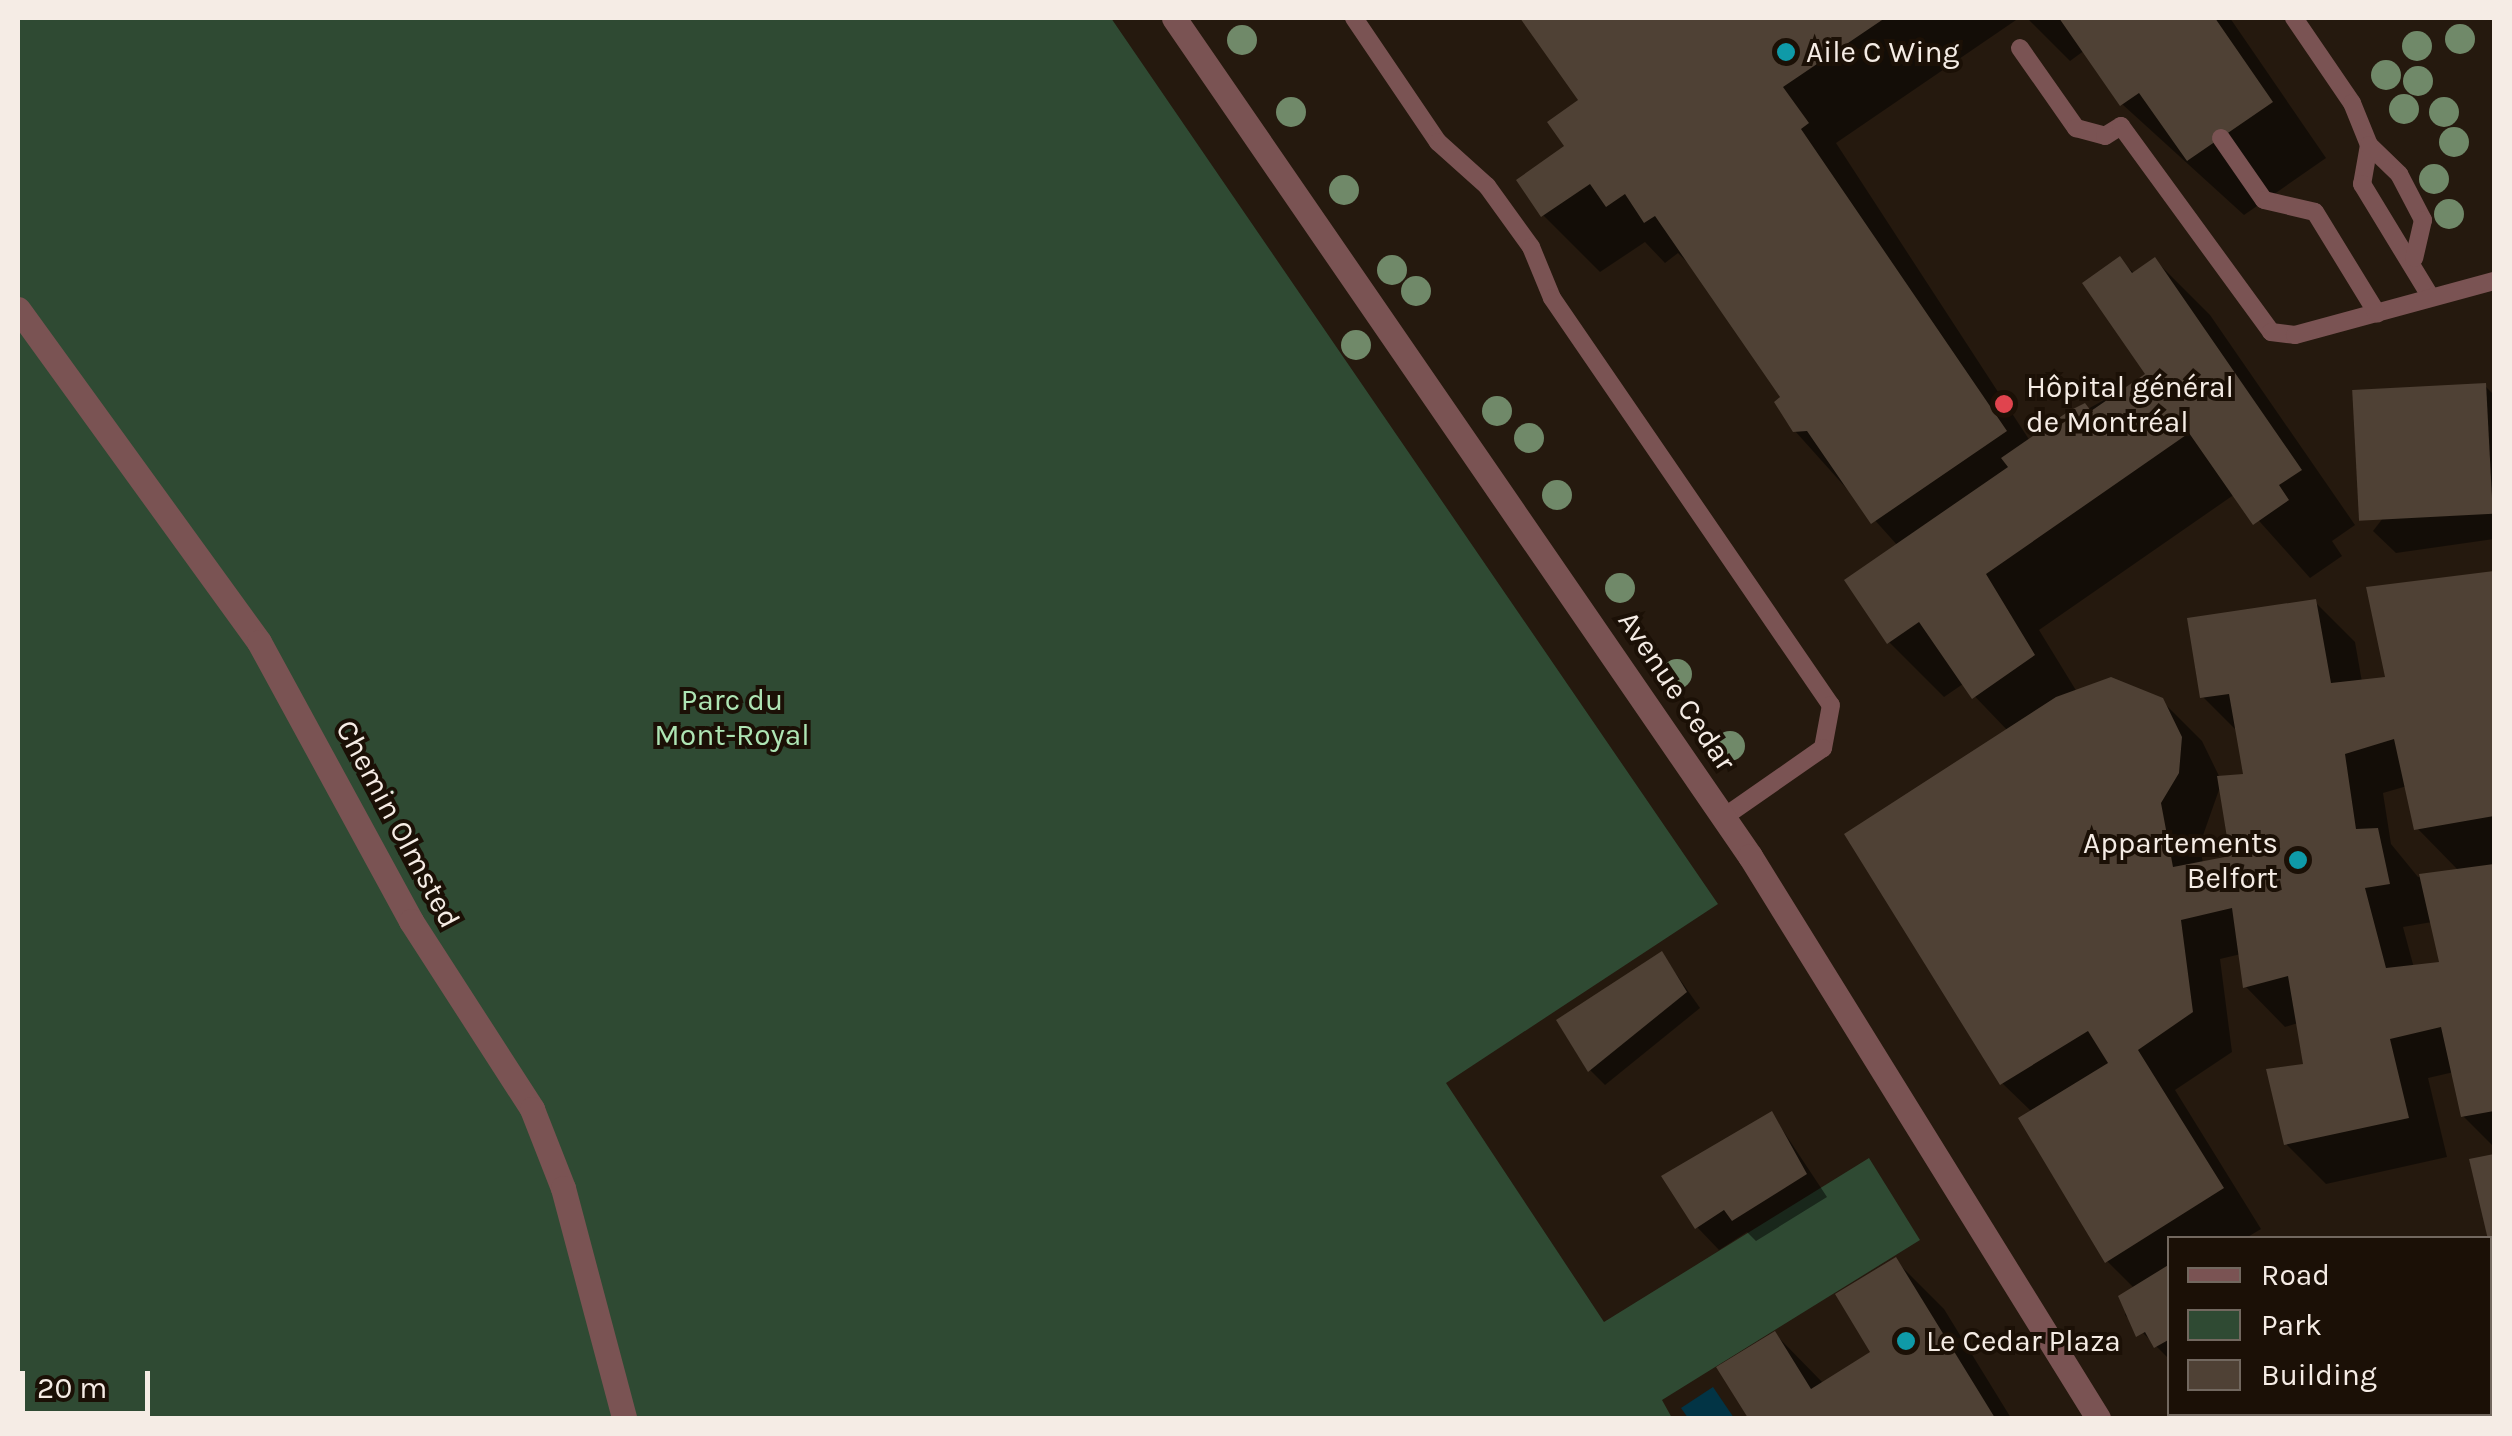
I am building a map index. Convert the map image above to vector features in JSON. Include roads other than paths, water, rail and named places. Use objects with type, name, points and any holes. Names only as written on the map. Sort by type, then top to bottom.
[{"type":"street","name":"Avenue Cedar","points":[[1174,18],[1724,818],[2098,1418]]},
{"type":"street","name":"Chemin Olmsted","points":[[18,309],[259,642],[411,921],[532,1109],[563,1188],[624,1418]]},
{"type":"lane","points":[[1354,18],[1438,142],[1487,186],[1530,247],[1552,298],[1831,704],[1823,748],[1724,818]]},
{"type":"lane","points":[[2294,18],[2369,145],[2399,174],[2423,220],[2414,258]]},
{"type":"lane","points":[[2020,48],[2076,128],[2105,136],[2121,126],[2264,327],[2296,335],[2494,281]]},
{"type":"lane","points":[[2221,138],[2264,200],[2315,212],[2377,313]]},
{"type":"lane","points":[[2369,145],[2362,184],[2387,234],[2414,258],[2430,296]]},
{"type":"water","points":[[1713,1387],[1734,1418],[1688,1418],[1681,1408]]},
{"type":"place","name":"Aile C Wing","points":[[1786,52]]},
{"type":"place","name":"Hôpital général de Montréal","points":[[2004,404]]},
{"type":"place","name":"Appartements Belfort","points":[[2298,860]]},
{"type":"place","name":"Le Cedar Plaza","points":[[1906,1341]]},
{"type":"park label","name":"Parc du Mont-Royal","points":[[732,717]]}]
